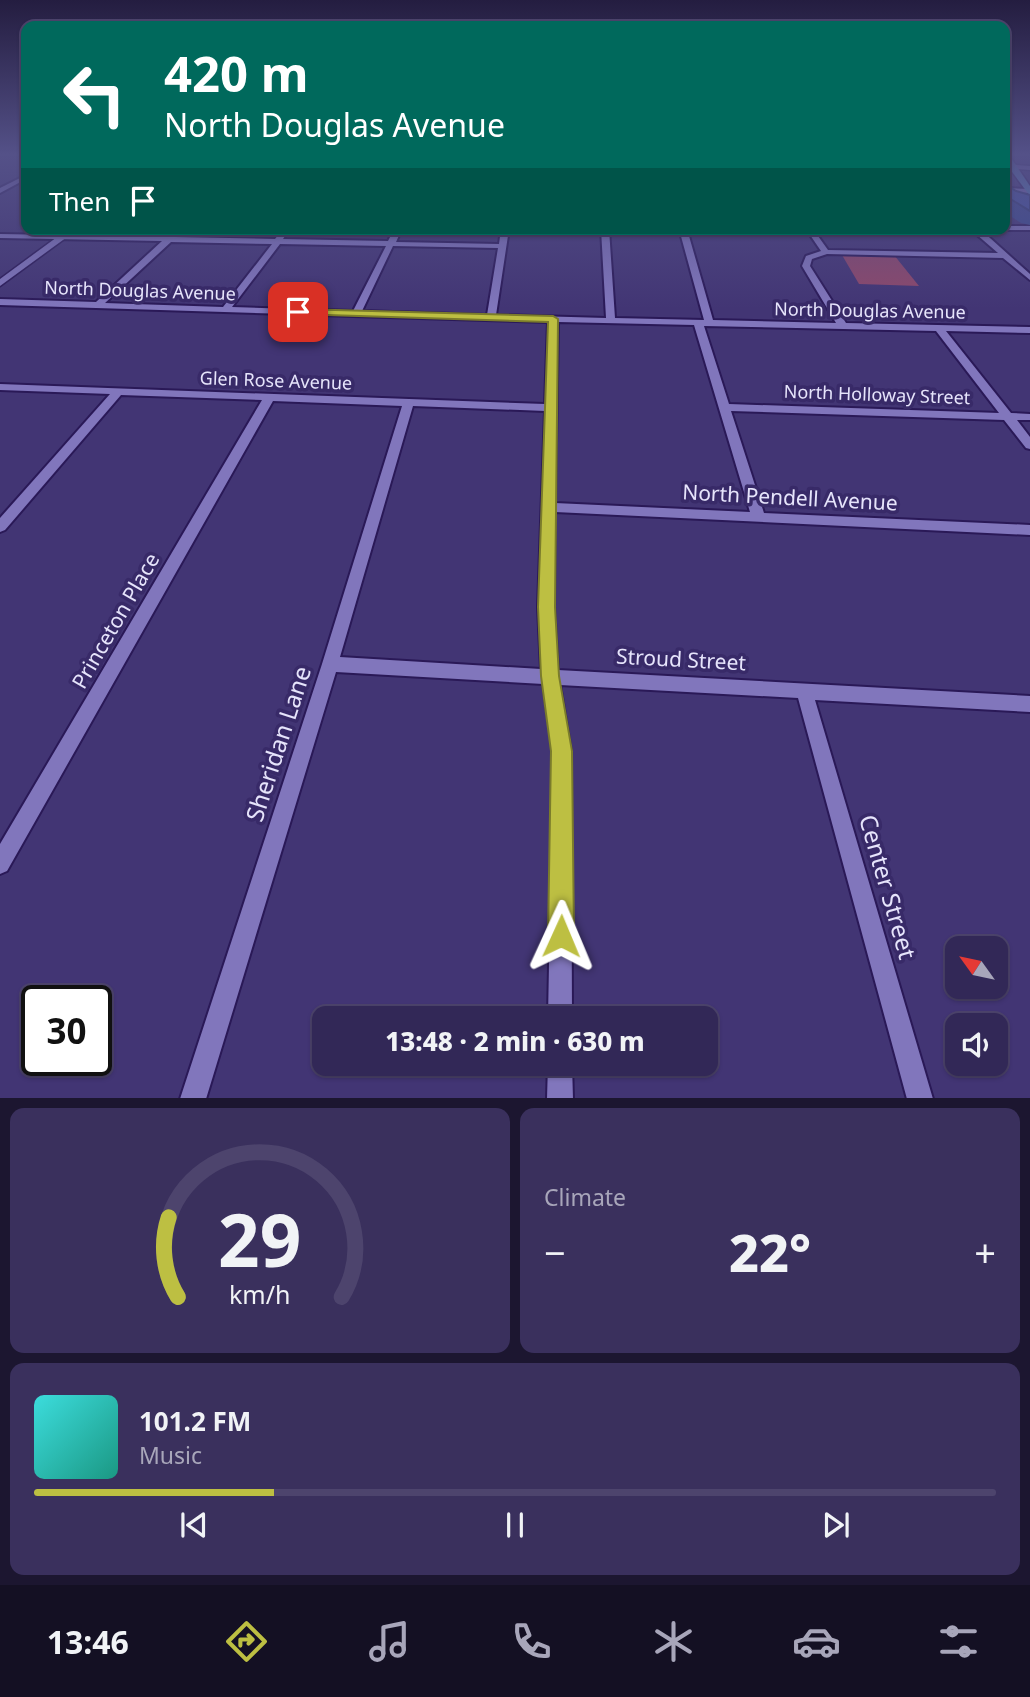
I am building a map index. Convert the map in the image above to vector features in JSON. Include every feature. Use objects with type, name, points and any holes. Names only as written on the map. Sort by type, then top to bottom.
[{"type":"street","points":[[1010,228],[1030,228]]},
{"type":"street","points":[[0,283],[65,235]]},
{"type":"street","points":[[99,304],[173,235]]},
{"type":"street","points":[[226,309],[283,235]]},
{"type":"street","points":[[356,314],[395,235]]},
{"type":"street","points":[[491,318],[504,235]]},
{"type":"street","points":[[605,235],[611,320]]},
{"type":"street","points":[[683,235],[724,407],[759,518]]},
{"type":"street","points":[[813,235],[826,252]]},
{"type":"street","points":[[983,235],[1030,278]]},
{"type":"street","points":[[0,236],[503,246]]},
{"type":"street","points":[[843,326],[806,266],[809,258],[826,252],[1006,256]]},
{"type":"street","name":"North Douglas Avenue","points":[[0,302],[491,318],[1030,330]]},
{"type":"street","points":[[553,319],[546,607],[550,676],[562,751],[560,1006]]},
{"type":"street","points":[[939,328],[1030,445]]},
{"type":"street","name":"Glen Rose Avenue","points":[[0,387],[551,408]]},
{"type":"street","points":[[0,527],[118,392]]},
{"type":"street","name":"Princeton Place","points":[[0,864],[269,398]]},
{"type":"street","name":"Sheridan Lane","points":[[193,1098],[330,664],[408,403]]},
{"type":"street","name":"North Holloway Street","points":[[724,407],[1030,417]]},
{"type":"street","name":"North Pendell Avenue","points":[[548,507],[1030,530]]},
{"type":"street","name":"Stroud Street","points":[[330,664],[1030,704]]},
{"type":"street","name":"Center Street","points":[[804,690],[920,1098]]},
{"type":"street","points":[[559,1098],[560,1076]]},
{"type":"shaded area","points":[[842,255],[894,255],[919,286],[859,284]]},
{"type":"route","points":[[298,312],[553,319],[546,607],[550,676],[562,751],[561,936]]}]
